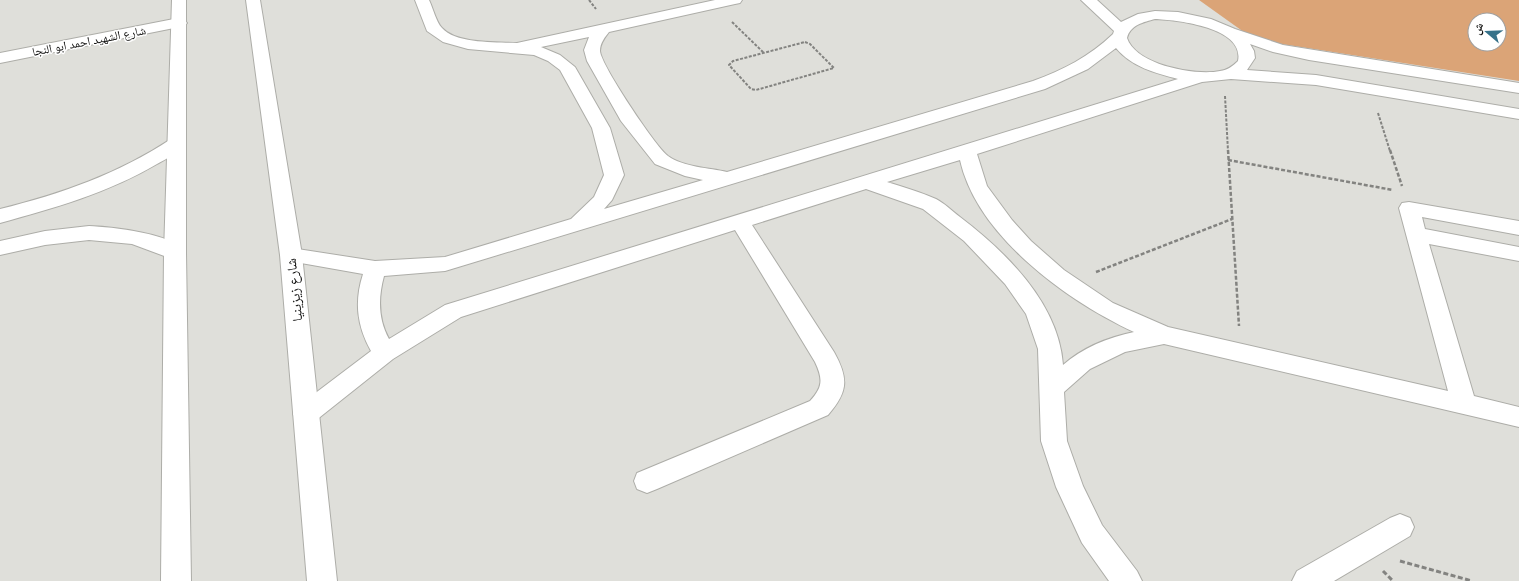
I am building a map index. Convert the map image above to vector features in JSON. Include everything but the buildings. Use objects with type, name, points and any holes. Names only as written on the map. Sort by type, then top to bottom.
[{"type":"street","points":[[176,581],[175,253],[179,0]]},
{"type":"street","name":"شارع زيزينيا","points":[[253,0],[291,255],[322,581]]},
{"type":"street","points":[[422,0],[435,31],[449,39],[484,46],[516,48],[537,52],[554,58],[567,67],[601,128],[614,175],[602,200],[576,224]]},
{"type":"street","points":[[516,48],[735,0]]},
{"type":"street","points":[[1088,0],[1121,33],[1122,44],[1129,52],[1152,67],[1185,76],[1202,77],[1231,74],[1316,80],[1519,114]]},
{"type":"street","points":[[1156,0],[1182,17]]},
{"type":"street","points":[[291,255],[375,269],[445,264],[1039,85],[1075,72],[1101,55],[1121,33],[1126,24],[1143,17],[1155,15],[1182,17],[1197,20],[1279,49],[1519,88]]},
{"type":"street","name":"شارع الشهيد احمد ابو النجا","points":[[0,58],[179,23]]},
{"type":"street","points":[[604,29],[595,39],[592,50],[596,61],[630,121],[662,160],[692,172],[728,178]]},
{"type":"street","points":[[1225,30],[1244,46],[1248,54],[1246,62],[1241,69],[1231,74]]},
{"type":"street","points":[[306,414],[385,353],[453,311],[1202,77]]},
{"type":"street","points":[[586,100],[615,93]]},
{"type":"street","points":[[0,216],[47,204],[107,183],[158,157],[177,143]]},
{"type":"street","points":[[967,150],[977,185],[1000,221],[1066,284],[1094,304],[1128,321],[1164,335],[1519,417]]},
{"type":"street","points":[[866,182],[905,194],[930,204],[971,236],[1013,279],[1036,312],[1050,349],[1054,441],[1070,487],[1092,534],[1127,581]]},
{"type":"street","points":[[1406,200],[1519,228]]},
{"type":"street","points":[[1406,200],[1464,404]]},
{"type":"street","points":[[647,481],[819,408],[829,398],[834,385],[832,371],[826,359],[740,221]]},
{"type":"street","points":[[0,248],[34,239],[69,234],[102,233],[137,238],[156,243],[175,253]]},
{"type":"street","points":[[1416,234],[1519,254]]},
{"type":"street","points":[[375,269],[368,298],[369,321],[375,338],[385,353]]},
{"type":"street","points":[[1052,388],[1082,362],[1120,344],[1164,335]]},
{"type":"street","points":[[1307,581],[1400,527]]},
{"type":"path","points":[[715,5],[764,53]]},
{"type":"path","points":[[807,43],[834,68],[756,90],[751,89],[730,64],[733,61],[764,53],[807,43]]},
{"type":"path","points":[[1229,94],[1224,98],[1241,353]]},
{"type":"path","points":[[1377,108],[1406,200]]},
{"type":"path","points":[[1228,160],[1406,200]]},
{"type":"path","points":[[1066,284],[1232,218]]},
{"type":"path","points":[[1360,550],[1472,581]]},
{"type":"shaded area","points":[[1199,0],[1519,0],[1519,81],[1255,40]]}]
